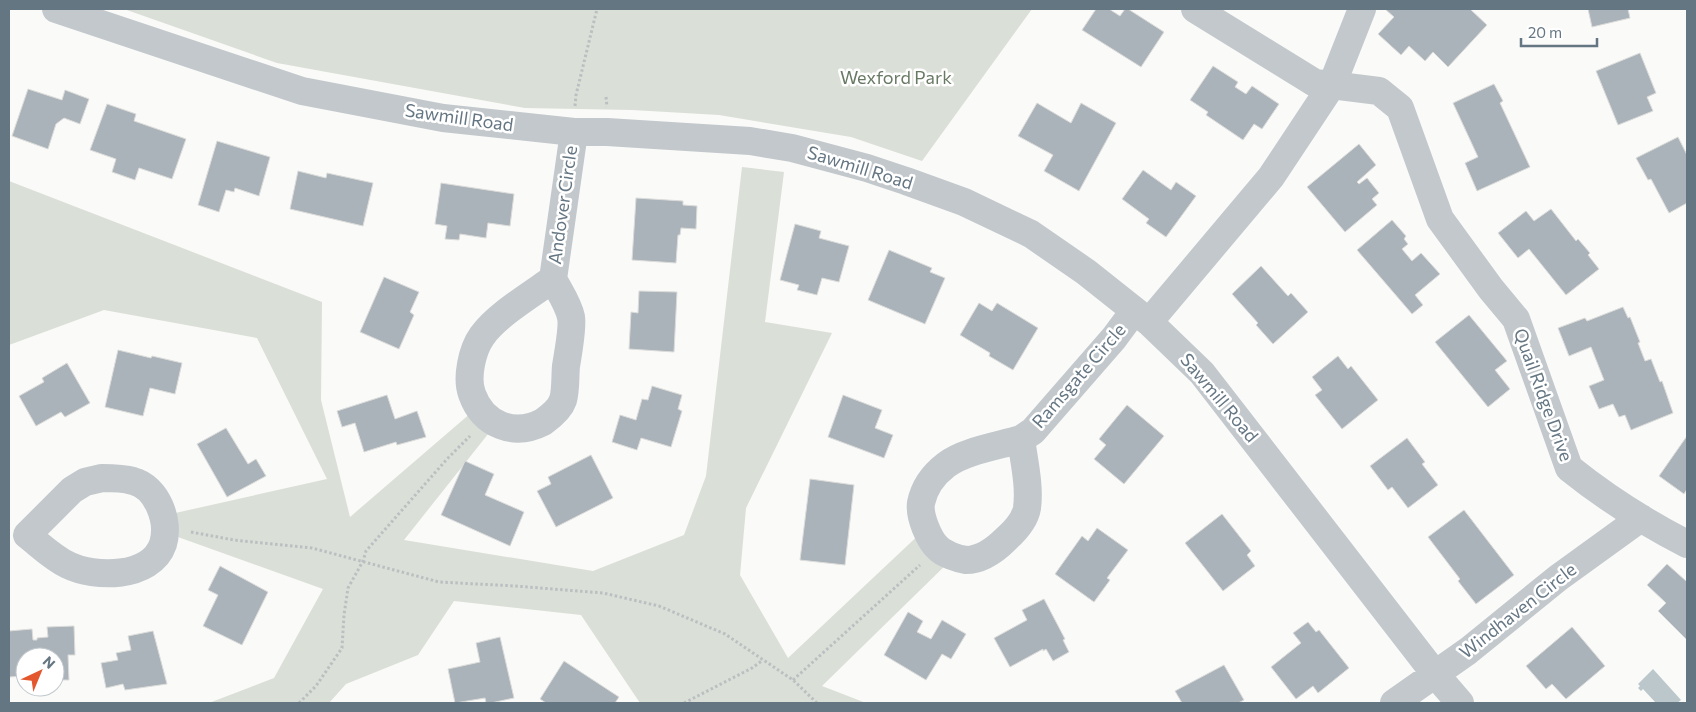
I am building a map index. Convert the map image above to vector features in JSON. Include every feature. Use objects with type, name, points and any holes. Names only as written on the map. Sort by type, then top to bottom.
[{"type":"street","name":"Sawmill Road","points":[[56,9],[302,91],[443,118],[574,132],[607,132],[750,141],[792,148],[868,168],[964,202],[1030,234],[1086,272],[1142,316],[1202,373],[1434,674],[1460,703]]},
{"type":"street","name":"Quail Ridge Drive","points":[[1195,9],[1315,83],[1379,91],[1400,108],[1440,219],[1491,289],[1516,319],[1569,468],[1586,482],[1641,518],[1687,544]]},
{"type":"street","points":[[1142,316],[1271,177],[1332,85],[1362,9]]},
{"type":"street","name":"Andover Circle","points":[[553,279],[495,322],[476,346],[470,368],[472,393],[479,406],[496,424],[512,430],[536,425],[550,417],[563,400],[571,318],[566,303],[553,279],[574,132]]},
{"type":"street","name":"Ramsgate Circle","points":[[1021,440],[1027,492],[1026,509],[1023,518],[1011,534],[988,554],[967,560],[954,557],[938,549],[925,529],[921,505],[929,482],[945,466],[957,458],[1021,440],[1033,431],[1114,338],[1142,316]]},
{"type":"street","points":[[102,478],[135,481],[150,491],[156,498],[164,526],[162,545],[153,558],[137,569],[114,573],[95,574],[67,565],[18,538],[72,490],[85,482],[102,478]]},
{"type":"street","name":"Windhaven Circle","points":[[1394,703],[1468,651],[1558,578],[1641,518]]},
{"type":"path","points":[[574,132],[576,95],[597,9]]},
{"type":"path","points":[[299,703],[316,686],[342,648],[348,588],[363,561],[366,551],[434,473],[489,418]]},
{"type":"path","points":[[164,526],[234,540],[312,548],[439,582],[603,593],[660,606],[725,634],[793,680],[817,703]]},
{"type":"path","points":[[793,680],[938,549]]},
{"type":"path","points":[[684,703],[752,668],[763,660]]},
{"type":"green space","name":"Wexford Park","points":[[124,9],[1032,9],[922,161],[851,137],[719,115],[632,110],[525,108],[277,63]]},
{"type":"green space","points":[[742,167],[784,172],[765,322],[832,333],[746,508],[740,575],[788,658],[925,529],[954,557],[822,686],[866,703],[640,703],[581,615],[454,601],[418,655],[346,684],[329,703],[209,703],[274,678],[323,589],[164,532],[162,516],[327,479],[257,338],[104,310],[9,345],[9,181],[322,302],[321,400],[350,517],[479,406],[496,424],[404,540],[593,571],[684,535],[706,476]]},
{"type":"shaded area","points":[[1653,669],[1681,700],[1677,703],[1656,703],[1643,689],[1641,691],[1638,688],[1640,686],[1638,684]]},
{"type":"building","points":[[1096,9],[1109,9],[1120,16],[1125,9],[1128,9],[1164,32],[1141,67],[1082,30]]},
{"type":"building","points":[[1385,9],[1470,9],[1487,25],[1448,67],[1433,52],[1425,61],[1409,46],[1401,55],[1378,34],[1394,17]]},
{"type":"building","points":[[1588,9],[1628,9],[1630,18],[1592,27]]},
{"type":"building","points":[[1640,53],[1656,93],[1647,97],[1653,111],[1618,125],[1596,71]]},
{"type":"building","points":[[1213,66],[1238,82],[1235,87],[1246,94],[1252,86],[1279,104],[1262,129],[1254,124],[1243,140],[1206,115],[1208,112],[1190,100]]},
{"type":"building","points":[[1494,84],[1503,101],[1500,103],[1530,167],[1477,191],[1465,163],[1478,157],[1453,103]]},
{"type":"building","points":[[28,89],[62,100],[65,90],[89,99],[80,124],[64,118],[56,124],[48,149],[12,136]]},
{"type":"building","points":[[1037,103],[1071,123],[1081,103],[1116,123],[1079,191],[1044,171],[1053,155],[1018,136]]},
{"type":"building","points":[[107,104],[136,114],[134,121],[186,139],[172,179],[139,168],[135,180],[112,172],[116,159],[90,150]]},
{"type":"building","points":[[1678,137],[1687,155],[1687,203],[1669,213],[1651,179],[1648,180],[1636,158]]},
{"type":"building","points":[[217,141],[270,157],[259,196],[235,188],[234,192],[226,190],[219,212],[198,205]]},
{"type":"building","points":[[1359,144],[1376,165],[1357,182],[1359,184],[1367,178],[1379,193],[1372,199],[1377,205],[1345,232],[1307,187]]},
{"type":"building","points":[[1143,170],[1171,190],[1176,182],[1196,196],[1166,237],[1146,223],[1149,219],[1122,199]]},
{"type":"building","points":[[298,171],[326,178],[327,173],[373,183],[363,226],[290,209]]},
{"type":"building","points":[[441,183],[514,194],[510,226],[488,223],[486,238],[460,234],[459,240],[445,239],[447,226],[435,224]]},
{"type":"building","points":[[636,198],[683,201],[683,205],[697,206],[696,229],[681,228],[680,235],[678,235],[676,263],[632,260]]},
{"type":"building","points":[[1551,209],[1576,241],[1578,239],[1590,253],[1588,255],[1599,269],[1566,295],[1529,249],[1518,258],[1498,233],[1526,211],[1534,221]]},
{"type":"building","points":[[1392,220],[1406,236],[1404,239],[1408,244],[1402,249],[1412,261],[1421,253],[1440,274],[1415,295],[1423,305],[1412,314],[1357,250]]},
{"type":"building","points":[[795,224],[821,231],[819,238],[849,246],[839,282],[822,278],[817,295],[797,290],[799,285],[780,280]]},
{"type":"building","points":[[889,250],[932,268],[930,272],[945,278],[925,324],[868,300]]},
{"type":"building","points":[[1261,266],[1288,296],[1291,293],[1308,312],[1273,344],[1256,325],[1258,323],[1232,294]]},
{"type":"building","points":[[384,277],[419,292],[410,312],[414,315],[399,349],[360,332]]},
{"type":"building","points":[[639,291],[677,292],[674,352],[629,349],[631,312],[638,313]]},
{"type":"building","points":[[979,303],[992,311],[997,303],[1038,328],[1013,370],[989,356],[990,353],[960,335]]},
{"type":"building","points":[[1623,307],[1628,318],[1630,317],[1645,361],[1651,359],[1660,382],[1662,381],[1673,413],[1631,430],[1625,415],[1619,417],[1613,404],[1599,409],[1589,386],[1604,380],[1591,347],[1569,356],[1558,328],[1585,318],[1587,321]]},
{"type":"building","points":[[1469,315],[1507,361],[1495,370],[1510,389],[1488,407],[1435,342]]},
{"type":"building","points":[[118,350],[182,363],[175,394],[150,388],[143,416],[105,407]]},
{"type":"building","points":[[1338,356],[1348,369],[1351,366],[1378,400],[1342,429],[1315,395],[1322,390],[1312,377]]},
{"type":"building","points":[[67,363],[90,403],[65,417],[61,412],[36,426],[19,396],[44,382],[42,378]]},
{"type":"building","points":[[652,386],[682,395],[678,409],[682,411],[671,447],[641,438],[637,450],[612,442],[620,415],[636,420],[642,399],[648,400]]},
{"type":"building","points":[[387,395],[395,419],[417,411],[426,437],[397,445],[396,442],[364,452],[355,423],[342,427],[337,411]]},
{"type":"building","points":[[843,395],[882,410],[875,428],[893,435],[884,458],[828,437]]},
{"type":"building","points":[[1127,405],[1164,436],[1124,484],[1094,459],[1106,445],[1099,439]]},
{"type":"building","points":[[226,428],[248,464],[256,459],[266,476],[227,497],[197,444]]},
{"type":"building","points":[[1687,436],[1687,489],[1684,494],[1659,476]]},
{"type":"building","points":[[1407,438],[1425,462],[1422,464],[1438,485],[1408,508],[1392,487],[1388,490],[1370,466]]},
{"type":"building","points":[[591,455],[613,498],[556,527],[537,491],[551,484],[548,477]]},
{"type":"building","points":[[465,461],[494,474],[485,495],[524,512],[510,546],[441,515]]},
{"type":"building","points":[[810,479],[854,485],[845,565],[800,560]]},
{"type":"building","points":[[1464,510],[1514,575],[1476,604],[1458,581],[1460,579],[1428,537]]},
{"type":"building","points":[[1222,514],[1251,551],[1247,555],[1255,566],[1223,591],[1185,543]]},
{"type":"building","points":[[1097,528],[1128,550],[1107,578],[1110,580],[1094,602],[1055,574],[1082,536],[1088,541]]},
{"type":"building","points":[[1667,564],[1686,581],[1687,579],[1687,640],[1658,611],[1666,603],[1647,585]]},
{"type":"building","points":[[220,566],[268,592],[242,645],[203,626],[218,595],[208,590]]},
{"type":"building","points":[[1044,599],[1065,639],[1063,640],[1069,652],[1053,661],[1046,649],[1043,651],[1043,649],[1010,667],[994,638],[1027,620],[1022,610]]},
{"type":"building","points":[[908,612],[923,621],[917,632],[931,639],[942,620],[966,634],[951,659],[942,654],[926,680],[884,655]]},
{"type":"building","points":[[1308,622],[1316,632],[1319,630],[1349,668],[1318,693],[1313,686],[1296,699],[1271,667],[1301,643],[1293,633]]},
{"type":"building","points":[[74,626],[75,655],[68,655],[69,680],[65,680],[65,647],[15,647],[15,677],[9,677],[9,631],[32,629],[33,640],[37,640],[37,638],[48,637],[47,627]]},
{"type":"building","points":[[1572,627],[1605,666],[1566,699],[1552,684],[1546,689],[1526,666]]},
{"type":"building","points":[[153,631],[167,684],[125,690],[123,684],[106,688],[101,663],[118,660],[116,653],[131,650],[128,636]]},
{"type":"building","points":[[500,637],[514,698],[491,703],[486,703],[485,698],[455,703],[448,669],[480,662],[476,643]]},
{"type":"building","points":[[564,661],[619,697],[615,703],[546,703],[540,699]]},
{"type":"building","points":[[1224,665],[1244,700],[1238,703],[1182,703],[1175,691]]}]
